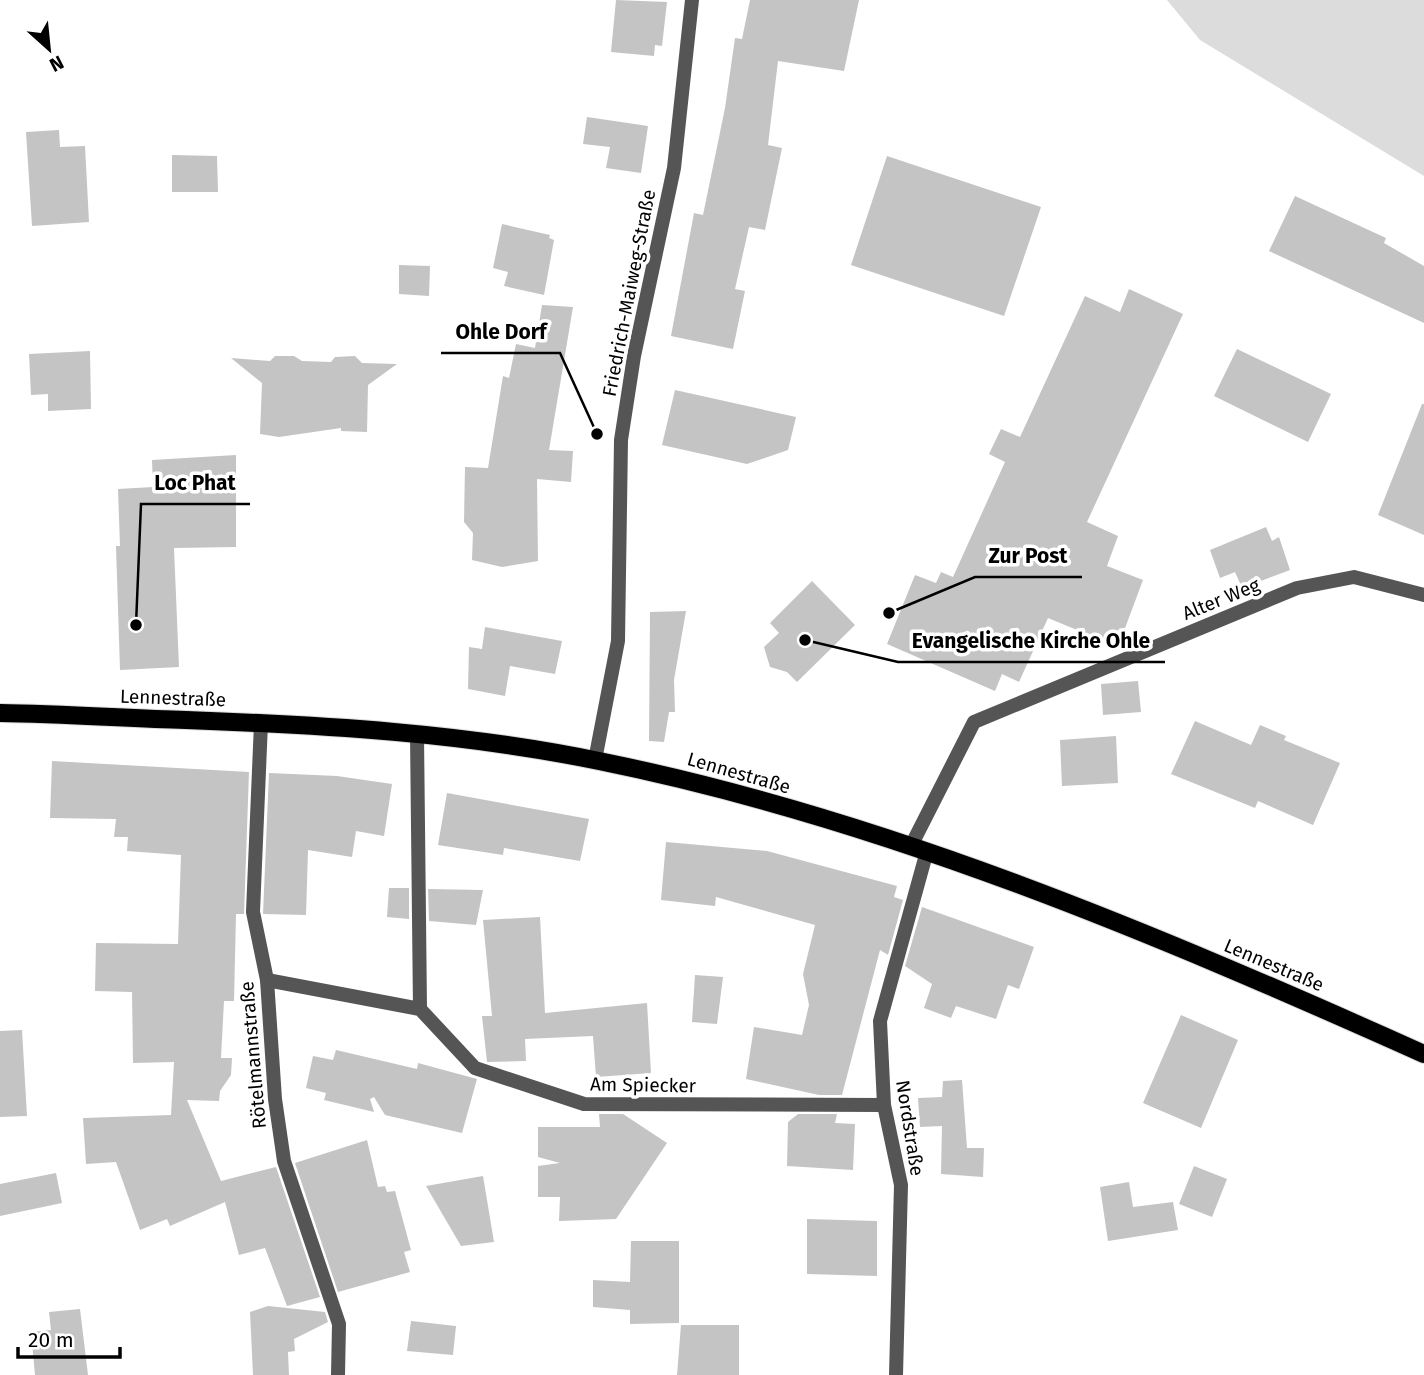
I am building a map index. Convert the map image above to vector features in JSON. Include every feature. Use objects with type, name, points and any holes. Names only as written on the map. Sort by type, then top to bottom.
[{"type":"main road","name":"Lennestraße","points":[[0,713],[261,723],[417,734],[595,760],[673,777],[919,849],[1142,930],[1424,1054]]},
{"type":"street","name":"Friedrich-Maiweg-Straße","points":[[595,760],[618,641],[622,429],[634,356],[674,168],[692,0]]},
{"type":"street","name":"Alter Weg","points":[[919,849],[974,722],[1297,588],[1354,577],[1424,595]]},
{"type":"street","name":"Rötelmannstraße","points":[[261,723],[253,912],[267,980],[275,1099],[284,1161],[339,1324],[338,1375]]},
{"type":"street","points":[[267,980],[421,1009],[416,858],[417,734]]},
{"type":"street","name":"Nordstraße","points":[[896,1375],[901,1185],[884,1105],[880,1021],[919,849]]},
{"type":"street","name":"Am Spiecker","points":[[421,1009],[475,1068],[584,1104],[884,1105]]},
{"type":"shaded area","points":[[1167,0],[1424,0],[1424,176],[1200,40]]},
{"type":"building","points":[[616,0],[667,2],[662,46],[655,45],[654,56],[611,52]]},
{"type":"building","points":[[750,0],[859,0],[844,71],[778,61],[768,145],[782,148],[765,230],[749,227],[735,289],[745,291],[733,349],[671,336],[694,213],[703,215],[725,108],[735,38],[742,39]]},
{"type":"building","points":[[587,117],[648,126],[641,173],[606,168],[610,147],[583,144]]},
{"type":"building","points":[[59,130],[60,147],[85,146],[89,222],[32,226],[26,132]]},
{"type":"building","points":[[172,155],[217,156],[218,192],[172,192]]},
{"type":"building","points":[[887,156],[1041,207],[1004,316],[851,265]]},
{"type":"building","points":[[1295,196],[1386,238],[1384,243],[1424,266],[1424,323],[1269,251]]},
{"type":"building","points":[[502,224],[550,235],[549,238],[554,240],[544,295],[504,286],[508,272],[493,268]]},
{"type":"building","points":[[399,265],[430,266],[429,296],[399,294]]},
{"type":"building","points":[[1129,289],[1183,314],[1087,522],[1118,536],[1107,566],[1143,580],[1118,647],[1048,618],[1019,682],[1002,674],[995,691],[887,644],[915,575],[936,583],[941,572],[953,577],[1005,462],[989,454],[1001,429],[1020,437],[1085,296],[1120,312]]},
{"type":"building","points":[[542,305],[573,307],[549,450],[573,451],[571,482],[537,479],[538,561],[502,567],[472,560],[473,533],[464,522],[465,467],[488,468],[503,376],[509,378],[516,344],[535,348]]},
{"type":"building","points":[[1237,349],[1331,394],[1308,442],[1214,396]]},
{"type":"building","points":[[90,351],[91,409],[48,411],[48,394],[31,395],[29,354]]},
{"type":"building","points":[[275,356],[331,362],[335,357],[355,356],[362,363],[397,364],[368,385],[367,432],[341,431],[341,428],[279,437],[260,434],[262,383],[231,358],[270,361]]},
{"type":"building","points":[[675,390],[796,417],[788,450],[747,464],[662,445]]},
{"type":"building","points":[[1424,404],[1424,535],[1378,515]]},
{"type":"building","points":[[236,455],[236,547],[174,548],[179,667],[120,670],[116,546],[120,546],[118,489],[153,487],[152,460]]},
{"type":"building","points":[[1266,527],[1272,541],[1279,537],[1290,570],[1242,588],[1235,572],[1220,578],[1210,550]]},
{"type":"building","points":[[812,581],[855,625],[797,682],[787,672],[770,667],[764,647],[779,633],[770,623]]},
{"type":"building","points":[[686,611],[674,680],[675,712],[669,712],[664,742],[649,741],[650,612]]},
{"type":"building","points":[[485,627],[562,641],[555,674],[510,666],[505,696],[468,689],[469,647],[482,649]]},
{"type":"building","points":[[1138,681],[1141,712],[1103,715],[1101,684]]},
{"type":"building","points":[[1195,721],[1251,745],[1260,725],[1286,736],[1284,740],[1340,763],[1313,825],[1258,801],[1255,808],[1171,774]]},
{"type":"building","points":[[1116,736],[1118,783],[1062,786],[1060,740]]},
{"type":"building","points":[[52,761],[249,772],[244,914],[236,914],[234,1001],[224,1001],[221,1058],[232,1058],[231,1075],[220,1091],[219,1101],[187,1100],[221,1181],[276,1167],[320,1297],[287,1306],[265,1248],[239,1255],[225,1202],[170,1226],[167,1219],[140,1230],[116,1162],[86,1164],[83,1118],[171,1115],[174,1062],[133,1063],[132,992],[95,991],[96,943],[178,944],[181,855],[127,851],[128,837],[114,837],[116,819],[50,818]]},
{"type":"building","points":[[269,773],[337,776],[392,784],[384,836],[356,831],[352,857],[308,850],[306,915],[263,914]]},
{"type":"building","points":[[447,793],[589,819],[580,861],[504,848],[503,855],[438,845]]},
{"type":"building","points":[[666,842],[767,851],[897,886],[894,897],[903,900],[888,955],[880,950],[842,1095],[819,1095],[746,1079],[754,1027],[802,1035],[809,1005],[803,974],[815,925],[716,897],[715,906],[661,900]]},
{"type":"building","points":[[389,888],[409,888],[409,919],[387,917]]},
{"type":"building","points":[[428,889],[483,890],[476,925],[429,921]]},
{"type":"building","points":[[922,907],[1034,947],[1019,989],[1008,985],[996,1019],[956,1006],[951,1018],[924,1008],[932,984],[905,966]]},
{"type":"building","points":[[540,917],[545,1013],[647,1003],[651,1073],[596,1077],[593,1036],[525,1039],[526,1061],[487,1062],[482,1016],[492,1016],[483,920]]},
{"type":"building","points":[[695,975],[723,977],[717,1024],[692,1022]]},
{"type":"building","points":[[1181,1015],[1238,1040],[1201,1128],[1143,1103]]},
{"type":"building","points":[[22,1030],[27,1116],[0,1117],[0,1031]]},
{"type":"building","points":[[336,1050],[417,1069],[418,1063],[477,1079],[462,1133],[385,1115],[374,1097],[370,1099],[374,1112],[324,1100],[326,1093],[306,1088],[313,1056],[333,1060]]},
{"type":"building","points":[[962,1080],[967,1148],[984,1148],[983,1177],[941,1174],[942,1126],[920,1127],[918,1098],[942,1097],[943,1081]]},
{"type":"building","points":[[599,1114],[623,1114],[667,1143],[616,1219],[559,1221],[560,1197],[538,1197],[538,1166],[560,1163],[538,1157],[538,1127],[600,1127]]},
{"type":"building","points":[[798,1114],[837,1114],[835,1123],[855,1124],[853,1170],[787,1166],[788,1122]]},
{"type":"building","points":[[367,1140],[378,1187],[385,1186],[387,1192],[395,1191],[411,1250],[404,1252],[410,1272],[338,1292],[295,1163]]},
{"type":"building","points":[[1194,1166],[1227,1179],[1212,1217],[1179,1204]]},
{"type":"building","points":[[56,1173],[62,1203],[0,1216],[0,1184]]},
{"type":"building","points":[[483,1176],[494,1242],[461,1246],[426,1186]]},
{"type":"building","points":[[1129,1182],[1133,1207],[1173,1202],[1178,1230],[1108,1241],[1100,1187]]},
{"type":"building","points":[[807,1219],[877,1221],[877,1276],[807,1274]]},
{"type":"building","points":[[631,1241],[679,1241],[679,1323],[630,1324],[630,1310],[593,1307],[593,1280],[630,1282]]},
{"type":"building","points":[[268,1306],[325,1312],[328,1322],[294,1339],[295,1351],[288,1352],[289,1375],[253,1375],[250,1312]]},
{"type":"building","points":[[80,1309],[88,1375],[35,1375],[31,1332],[51,1330],[49,1312]]},
{"type":"building","points":[[411,1321],[456,1326],[453,1355],[407,1351]]},
{"type":"building","points":[[681,1325],[739,1325],[739,1375],[677,1375]]},
{"type":"place","name":"Ohle Dorf","points":[[597,434]]},
{"type":"place","name":"Zur Post","points":[[889,613]]},
{"type":"place","name":"Loc Phat","points":[[136,625]]},
{"type":"place","name":"Evangelische Kirche Ohle","points":[[805,640]]}]
